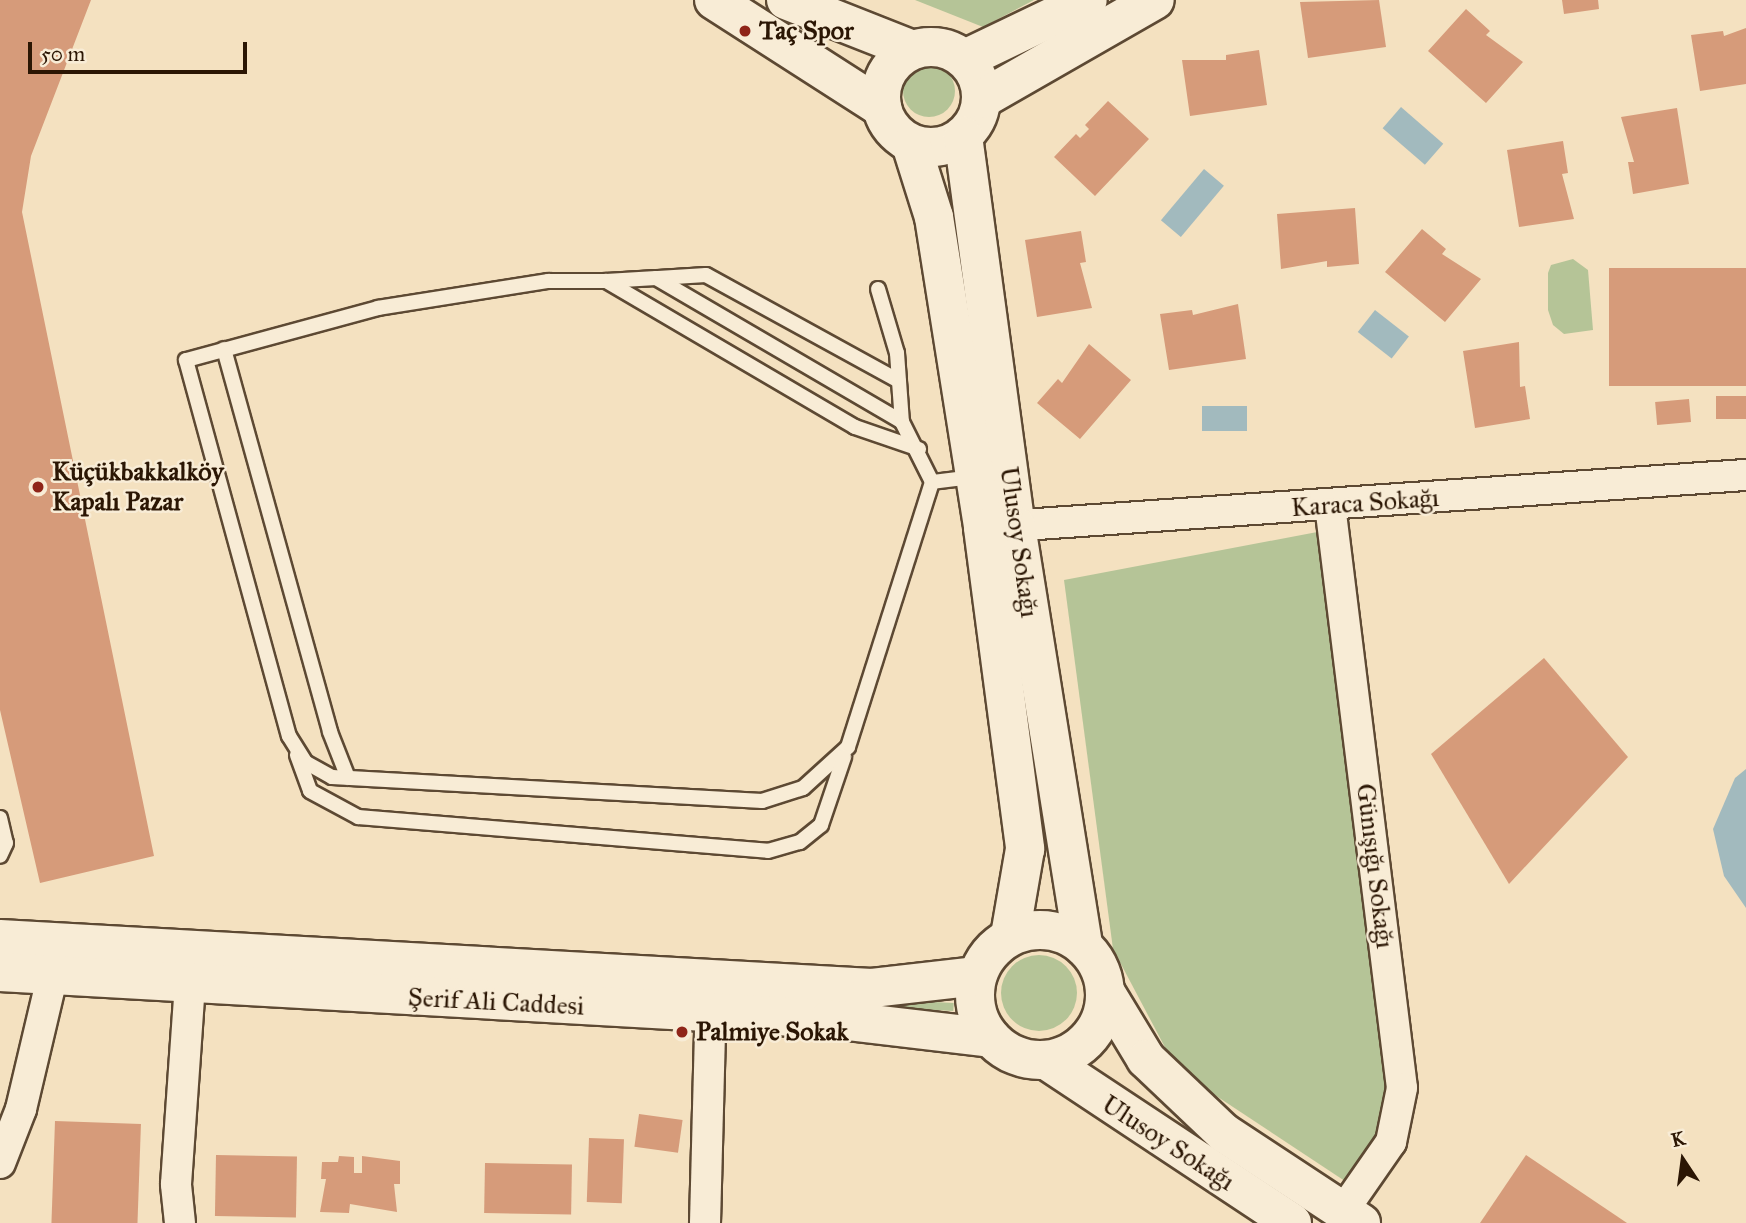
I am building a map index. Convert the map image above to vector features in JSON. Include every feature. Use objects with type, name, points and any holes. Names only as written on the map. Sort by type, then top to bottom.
[{"type":"street","points":[[714,0],[881,108],[894,133],[911,144],[942,146],[962,136],[982,99],[1155,0]]},
{"type":"street","points":[[786,0],[913,50]]},
{"type":"street","points":[[965,59],[1088,0]]},
{"type":"street","points":[[881,108],[884,78],[892,64],[913,50],[936,46],[965,59],[975,70],[982,99]]},
{"type":"street","name":"Ulusoy Sokağı","points":[[962,136],[1000,527],[1025,849],[1010,936],[1054,930],[1083,946]]},
{"type":"street","name":"Ulusoy Sokağı","points":[[911,144],[934,217],[975,477],[1000,527],[1083,946],[1102,973],[1106,993],[1146,1059],[1224,1133],[1352,1217]]},
{"type":"street","name":"Karaca Sokağı","points":[[1000,527],[1746,475]]},
{"type":"street","name":"Günışığı Sokağı","points":[[1330,505],[1402,1088],[1391,1142],[1352,1217]]},
{"type":"street","points":[[977,976],[992,950],[1010,936]]},
{"type":"street","name":"Şerif Ali Caddesi","points":[[0,939],[53,958],[190,984],[711,998],[873,988],[977,976]]},
{"type":"street","points":[[0,1163],[21,1109],[53,958]]},
{"type":"street","name":"Şerif Ali Caddesi","points":[[0,972],[53,958],[711,998],[991,1038]]},
{"type":"street","name":"Ulusoy Sokağı","points":[[977,976],[975,1010],[991,1038],[1016,1057],[1046,1060],[1078,1049],[1093,1033],[1106,993]]},
{"type":"street","points":[[180,1223],[176,1184],[190,984]]},
{"type":"street","points":[[705,1223],[711,998]]},
{"type":"street","name":"Ulusoy Sokağı","points":[[1046,1060],[1292,1223]]},
{"type":"lane","points":[[656,278],[902,422],[919,449],[932,482],[821,825],[800,842],[768,851],[358,817],[310,791],[295,750],[186,360],[378,308],[548,281],[606,281],[656,278],[706,275],[899,381]]},
{"type":"lane","points":[[606,281],[855,427],[919,449]]},
{"type":"lane","points":[[878,289],[893,331],[902,422]]},
{"type":"lane","points":[[224,349],[330,732],[348,778]]},
{"type":"lane","points":[[932,482],[975,477]]},
{"type":"lane","points":[[295,750],[318,771],[348,778],[762,800],[803,788],[848,747]]},
{"type":"lane","points":[[0,818],[6,843],[0,856]]},
{"type":"green space","points":[[915,0],[1034,0],[983,27]]},
{"type":"green space","points":[[929,65],[939,67],[947,73],[953,81],[953,101],[947,109],[939,115],[929,117],[919,115],[911,109],[905,101],[903,91],[905,81],[911,73],[919,67]]},
{"type":"green space","points":[[1573,259],[1588,270],[1593,330],[1564,334],[1553,325],[1548,310],[1548,273],[1551,265]]},
{"type":"green space","points":[[1333,529],[1401,1135],[1366,1195],[1177,1070],[1113,949],[1064,580]]},
{"type":"green space","points":[[1032,955],[1046,955],[1060,961],[1071,972],[1077,993],[1074,1008],[1066,1020],[1046,1031],[1032,1031],[1018,1025],[1007,1014],[1001,1000],[1001,986],[1007,972],[1018,961]]},
{"type":"green space","points":[[742,992],[954,1003],[953,1011],[742,1000]]},
{"type":"water","points":[[1401,107],[1443,144],[1425,165],[1383,128]]},
{"type":"water","points":[[1204,169],[1224,186],[1181,237],[1161,220]]},
{"type":"water","points":[[1375,310],[1409,336],[1392,359],[1358,332]]},
{"type":"water","points":[[1202,406],[1247,406],[1247,431],[1202,431]]},
{"type":"water","points":[[1746,769],[1746,908],[1724,876],[1713,829],[1735,778]]},
{"type":"building","name":"Küçükbakkalköy Kapalı Pazar","points":[[0,0],[91,0],[31,156],[22,212],[154,856],[40,883],[0,710]]},
{"type":"building","points":[[1379,0],[1386,47],[1308,58],[1300,2]]},
{"type":"building","points":[[1562,0],[1598,0],[1599,9],[1564,14]]},
{"type":"building","points":[[1466,9],[1490,31],[1486,35],[1523,62],[1486,103],[1428,51]]},
{"type":"building","points":[[1746,28],[1746,84],[1700,91],[1691,35],[1723,31],[1724,36]]},
{"type":"building","points":[[1259,50],[1267,105],[1190,116],[1182,60],[1226,60],[1226,55]]},
{"type":"building","points":[[1108,101],[1149,139],[1095,196],[1054,157],[1076,134],[1080,138],[1089,129],[1085,125]]},
{"type":"building","points":[[1677,108],[1689,184],[1633,194],[1628,162],[1634,162],[1621,117]]},
{"type":"building","points":[[1563,141],[1568,173],[1562,174],[1574,219],[1519,227],[1507,150]]},
{"type":"building","points":[[1355,208],[1359,264],[1327,267],[1327,261],[1281,269],[1277,214]]},
{"type":"building","points":[[1422,229],[1446,249],[1442,254],[1481,279],[1445,322],[1385,272]]},
{"type":"building","points":[[1081,231],[1086,262],[1080,263],[1092,308],[1037,317],[1025,240]]},
{"type":"building","points":[[1609,268],[1746,268],[1746,386],[1609,386]]},
{"type":"building","points":[[1238,304],[1246,359],[1169,370],[1160,314],[1192,310],[1193,315]]},
{"type":"building","points":[[1519,342],[1520,387],[1525,386],[1530,419],[1475,428],[1463,351]]},
{"type":"building","points":[[1089,344],[1131,380],[1080,439],[1037,403],[1058,379],[1062,383]]},
{"type":"building","points":[[1716,396],[1746,396],[1746,419],[1716,419]]},
{"type":"building","points":[[1689,399],[1691,422],[1657,425],[1655,402]]},
{"type":"building","points":[[1544,658],[1628,757],[1509,884],[1431,754]]},
{"type":"building","points":[[639,1114],[683,1120],[678,1153],[634,1147]]},
{"type":"building","points":[[55,1121],[141,1124],[137,1223],[51,1223]]},
{"type":"building","points":[[589,1138],[624,1139],[622,1203],[587,1202]]},
{"type":"building","points":[[216,1155],[297,1156],[296,1217],[215,1216]]},
{"type":"building","points":[[1526,1155],[1627,1223],[1480,1223]]},
{"type":"building","points":[[339,1156],[354,1157],[354,1173],[362,1173],[362,1156],[400,1161],[400,1184],[394,1184],[397,1212],[350,1204],[349,1213],[320,1212],[326,1179],[321,1179],[322,1162],[338,1162]]},
{"type":"building","points":[[485,1163],[572,1165],[571,1215],[484,1213]]},
{"type":"place","name":"Taç Spor","points":[[745,31]]},
{"type":"place","name":"Küçükbakkalköy Kapalı Pazar","points":[[38,487]]},
{"type":"place","name":"Palmiye Sokak","points":[[682,1032]]}]
